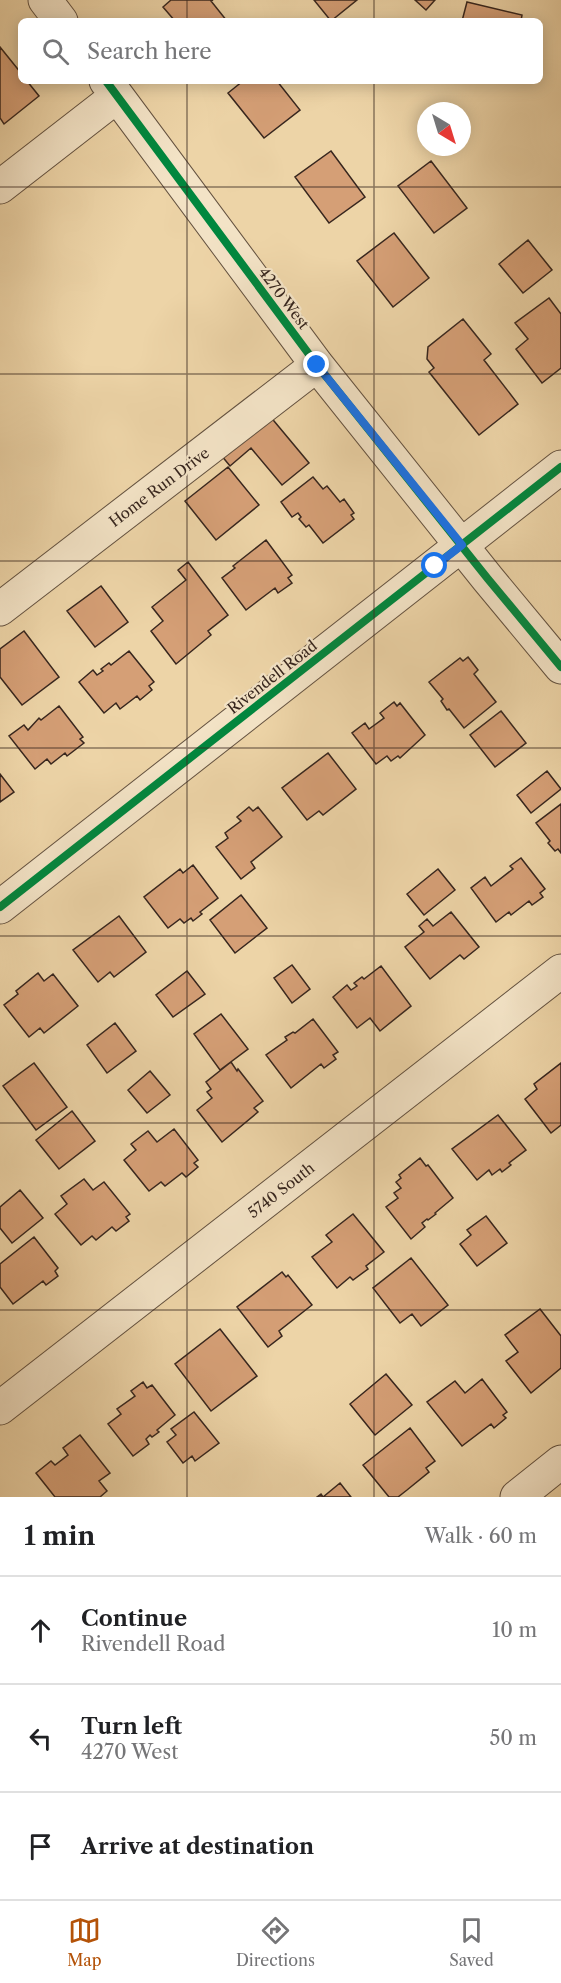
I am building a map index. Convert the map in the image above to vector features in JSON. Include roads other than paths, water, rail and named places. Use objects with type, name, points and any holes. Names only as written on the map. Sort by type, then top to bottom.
[{"type":"street","points":[[45,0],[59,18]]},
{"type":"street","points":[[0,187],[111,89]]},
{"type":"street","name":"4270 West","points":[[111,89],[317,365],[561,667]]},
{"type":"street","name":"Home Run Drive","points":[[0,609],[317,365]]},
{"type":"street","name":"Rivendell Road","points":[[0,907],[561,467]]},
{"type":"street","name":"5740 South","points":[[0,1408],[561,971]]},
{"type":"street","points":[[517,1497],[561,1462]]}]
